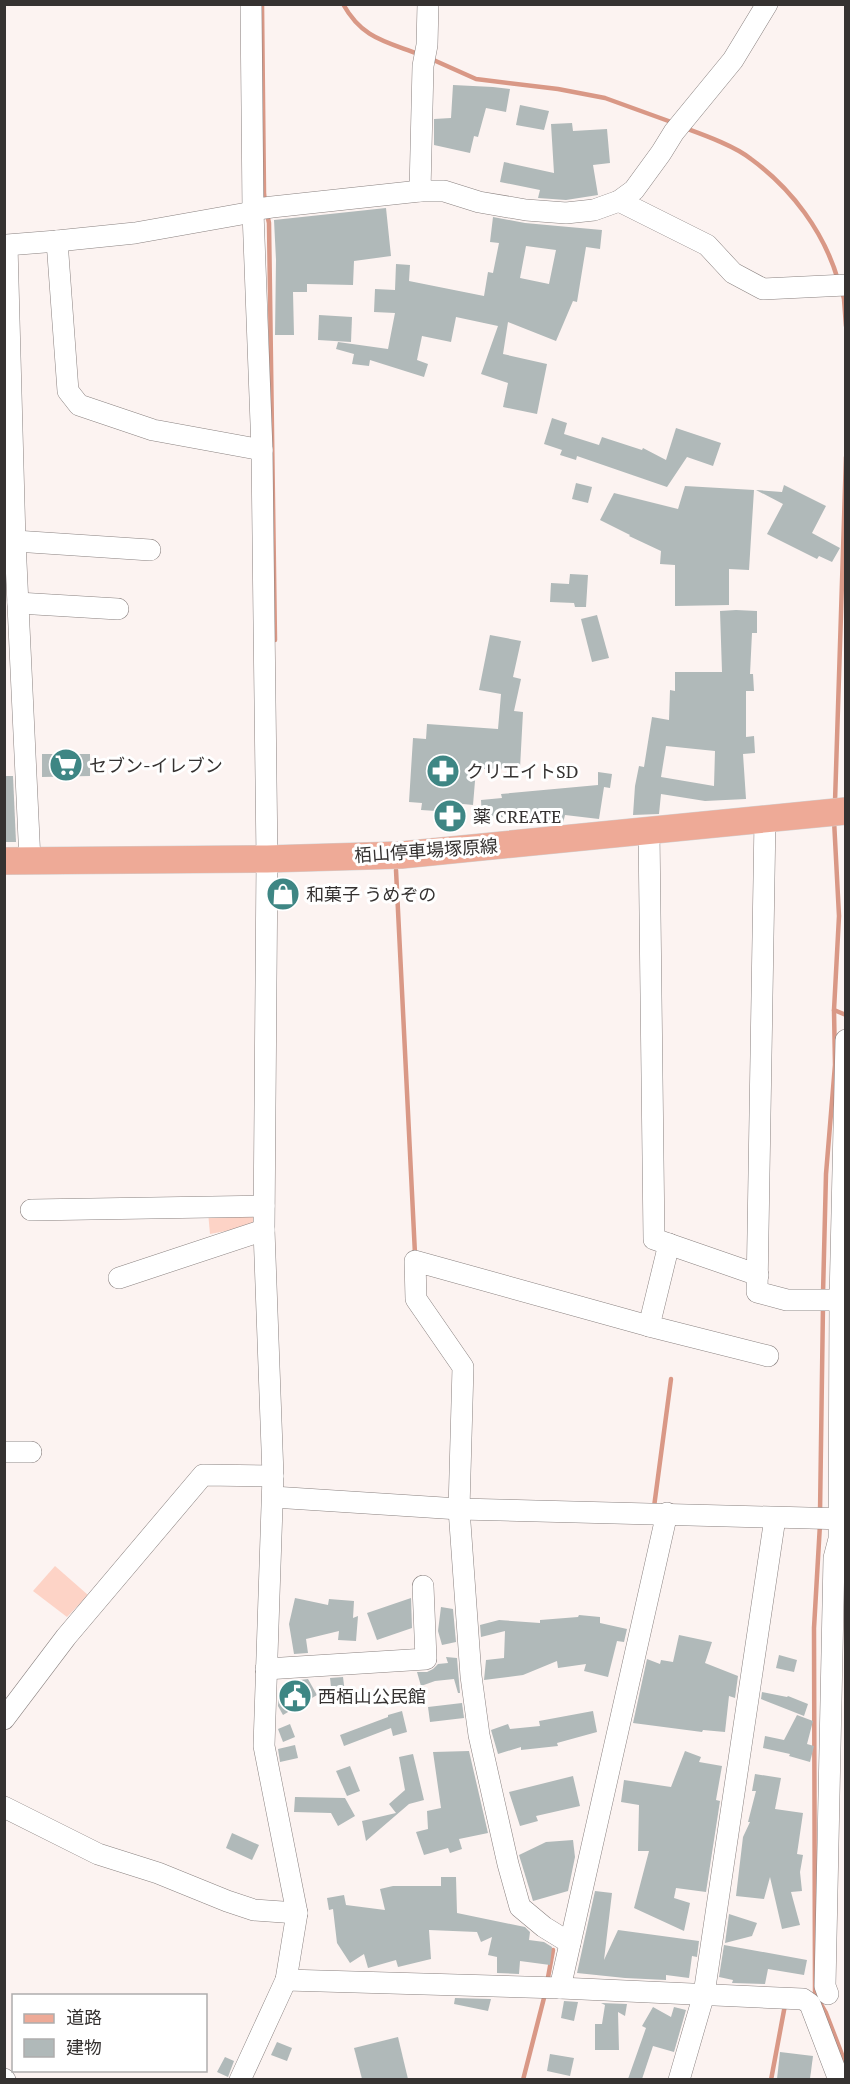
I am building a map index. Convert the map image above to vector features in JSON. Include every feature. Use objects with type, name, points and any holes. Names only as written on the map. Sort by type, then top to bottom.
[{"type":"main road","name":"栢山停車場塚原線","points":[[17,861],[267,859],[400,855],[846,811]]},
{"type":"street","points":[[240,2079],[286,1980],[297,1912],[264,1746],[273,1476],[264,1230],[267,859],[261,209],[250,4]]},
{"type":"street","points":[[420,191],[423,66],[428,4]]},
{"type":"street","points":[[17,861],[18,603],[6,245],[135,233],[261,209],[420,191],[444,191],[479,201],[526,210],[566,213],[594,210],[619,201],[634,190],[680,124],[733,60],[767,4]]},
{"type":"street","points":[[619,201],[707,245],[733,273],[763,289],[846,285]]},
{"type":"street","points":[[57,242],[68,391],[80,405],[153,430],[262,450]]},
{"type":"street","points":[[15,541],[150,550]]},
{"type":"street","points":[[18,603],[118,609]]},
{"type":"street","points":[[765,819],[757,1292],[787,1300],[840,1300]]},
{"type":"street","points":[[649,831],[654,1239],[758,1275]]},
{"type":"street","points":[[839,2079],[820,1999],[825,1986],[834,1558],[842,1519],[840,1300],[846,1040]]},
{"type":"street","points":[[32,1210],[264,1206]]},
{"type":"street","points":[[119,1278],[264,1230]]},
{"type":"street","points":[[649,1326],[669,1244]]},
{"type":"street","points":[[570,1943],[544,1927],[520,1907],[508,1864],[477,1723],[471,1676],[459,1509],[463,1367],[416,1299],[415,1261],[649,1326],[768,1356]]},
{"type":"street","points":[[4,1452],[31,1452]]},
{"type":"street","points":[[4,1719],[66,1637],[203,1475],[273,1476]]},
{"type":"street","points":[[273,1497],[459,1509],[811,1520],[842,1519]]},
{"type":"street","points":[[560,1988],[668,1514]]},
{"type":"street","points":[[680,2079],[704,1995],[775,1518]]},
{"type":"street","points":[[266,1669],[426,1659],[423,1586]]},
{"type":"street","points":[[4,1807],[98,1854],[158,1873],[227,1901],[254,1910],[297,1912]]},
{"type":"street","points":[[286,1980],[820,1999]]},
{"type":"shaded area","points":[[256,1211],[257,1225],[210,1234],[208,1212]]},
{"type":"shaded area","points":[[55,1566],[88,1595],[67,1617],[33,1591]]},
{"type":"building","points":[[453,85],[510,89],[506,112],[486,108],[478,137],[474,136],[470,153],[434,145],[434,119],[451,118]]},
{"type":"building","points":[[520,105],[549,111],[544,130],[516,125]]},
{"type":"building","points":[[572,123],[573,131],[607,129],[610,163],[593,165],[598,195],[566,200],[538,198],[540,190],[500,182],[504,162],[554,173],[551,124]]},
{"type":"building","points":[[386,208],[391,256],[354,261],[353,285],[307,284],[307,292],[293,292],[294,335],[275,335],[274,220]]},
{"type":"building","points":[[493,217],[525,223],[602,230],[600,249],[586,247],[577,302],[573,301],[556,341],[508,322],[503,354],[547,364],[537,414],[503,407],[508,383],[481,374],[498,326],[456,317],[451,342],[422,336],[417,360],[428,364],[424,377],[370,360],[369,366],[352,364],[354,354],[336,349],[338,342],[388,349],[395,313],[374,312],[375,289],[395,290],[396,264],[410,265],[409,281],[484,296],[488,272],[493,273],[499,243],[490,242]],"holes":[[[526,246],[556,250],[549,284],[520,278]]]},
{"type":"building","points":[[319,315],[352,317],[351,342],[318,340]]},
{"type":"building","points":[[552,418],[567,423],[564,434],[599,445],[602,437],[642,450],[643,448],[666,460],[676,428],[721,443],[713,466],[687,457],[667,487],[577,456],[576,460],[560,455],[562,450],[544,444]]},
{"type":"building","points":[[576,483],[592,487],[588,503],[572,499]]},
{"type":"building","points":[[784,485],[826,506],[812,533],[840,548],[832,562],[819,556],[817,559],[767,534],[783,504],[756,490],[782,492]]},
{"type":"building","points":[[685,486],[754,490],[749,570],[729,569],[729,605],[675,606],[675,565],[660,564],[661,551],[600,520],[614,493],[678,509]]},
{"type":"building","points":[[570,574],[588,575],[586,607],[575,607],[574,603],[550,602],[551,583],[569,584]]},
{"type":"building","points":[[720,611],[757,611],[757,633],[752,633],[750,674],[753,674],[754,691],[746,691],[746,737],[754,736],[755,753],[743,754],[746,799],[705,801],[661,794],[659,814],[633,815],[635,786],[639,766],[644,767],[652,717],[669,720],[670,690],[675,691],[675,672],[722,672]],"holes":[[[666,746],[715,751],[714,786],[661,777]]]},
{"type":"building","points":[[597,615],[609,658],[592,662],[581,619]]},
{"type":"building","points":[[490,635],[521,641],[513,677],[521,679],[514,711],[523,712],[520,768],[476,769],[473,805],[453,803],[452,812],[421,810],[422,803],[409,802],[413,738],[426,739],[427,724],[498,729],[501,694],[479,690]]},
{"type":"building","name":"セブン-イレブン","points":[[42,754],[90,754],[90,776],[42,777]]},
{"type":"building","points":[[598,772],[612,774],[610,788],[604,787],[599,819],[565,815],[563,823],[503,819],[503,817],[482,819],[481,800],[502,798],[501,794],[598,785]]},
{"type":"building","points":[[4,776],[13,776],[16,842],[4,842]]},
{"type":"building","points":[[295,1598],[328,1605],[329,1599],[354,1601],[353,1618],[358,1616],[356,1641],[338,1640],[339,1631],[306,1639],[308,1653],[294,1654],[289,1624]]},
{"type":"building","points":[[411,1598],[412,1628],[377,1640],[367,1613]]},
{"type":"building","points":[[441,1607],[453,1609],[456,1642],[442,1645],[438,1631]]},
{"type":"building","points":[[579,1615],[600,1617],[600,1623],[627,1629],[624,1642],[617,1641],[608,1677],[584,1671],[586,1664],[558,1668],[557,1661],[523,1675],[484,1680],[486,1660],[504,1658],[505,1631],[481,1637],[480,1625],[499,1620],[540,1623],[540,1620],[578,1617]]},
{"type":"building","points":[[679,1635],[712,1642],[705,1663],[738,1676],[735,1698],[729,1696],[725,1732],[703,1730],[702,1732],[633,1723],[647,1659],[660,1664],[661,1660],[673,1662]]},
{"type":"building","points":[[779,1655],[797,1660],[794,1672],[776,1668]]},
{"type":"building","points":[[446,1657],[457,1658],[460,1693],[458,1693],[454,1679],[435,1681],[421,1686],[417,1672],[427,1672],[438,1664],[448,1663]]},
{"type":"building","points":[[343,1677],[345,1693],[332,1695],[330,1678]]},
{"type":"building","name":"西栢山公民館","points":[[308,1679],[317,1695],[283,1715],[278,1706],[279,1693],[300,1680]]},
{"type":"building","points":[[762,1692],[788,1696],[808,1704],[804,1716],[761,1699]]},
{"type":"building","points":[[462,1703],[464,1718],[430,1722],[428,1707]]},
{"type":"building","points":[[402,1711],[407,1732],[393,1736],[391,1728],[344,1746],[340,1735]]},
{"type":"building","points":[[593,1711],[597,1732],[557,1743],[558,1746],[521,1750],[521,1747],[498,1754],[491,1730],[508,1724],[510,1729],[540,1726],[539,1721]]},
{"type":"building","points":[[797,1715],[813,1721],[807,1744],[814,1746],[810,1762],[789,1756],[790,1754],[763,1748],[765,1736],[784,1740]]},
{"type":"building","points":[[290,1724],[295,1737],[283,1742],[278,1729]]},
{"type":"building","points":[[295,1745],[298,1758],[280,1762],[278,1749]]},
{"type":"building","points":[[469,1751],[488,1833],[459,1839],[462,1849],[450,1853],[448,1848],[424,1855],[416,1832],[428,1829],[427,1811],[441,1808],[433,1752]]},
{"type":"building","points":[[685,1751],[701,1757],[699,1762],[722,1766],[716,1800],[720,1801],[706,1892],[676,1888],[674,1898],[690,1903],[684,1931],[634,1908],[649,1851],[638,1851],[639,1805],[621,1802],[624,1780],[671,1787]]},
{"type":"building","points":[[413,1754],[424,1800],[409,1804],[366,1841],[362,1821],[396,1813],[389,1804],[405,1790],[399,1757]]},
{"type":"building","points":[[350,1766],[360,1791],[347,1796],[336,1771]]},
{"type":"building","points":[[755,1774],[781,1778],[775,1809],[803,1813],[797,1854],[803,1855],[800,1872],[802,1891],[791,1892],[800,1925],[782,1929],[770,1877],[764,1899],[736,1896],[743,1837],[750,1822],[748,1822],[756,1791],[752,1791]]},
{"type":"building","points":[[573,1776],[580,1806],[536,1816],[538,1821],[520,1826],[509,1792]]},
{"type":"building","points":[[295,1797],[345,1798],[355,1816],[338,1826],[331,1813],[294,1812]]},
{"type":"building","points":[[232,1833],[259,1845],[252,1860],[226,1848]]},
{"type":"building","points":[[573,1840],[575,1857],[568,1891],[533,1901],[519,1855],[546,1842]]},
{"type":"building","points":[[441,1877],[456,1877],[457,1913],[525,1927],[530,1932],[529,1940],[544,1942],[552,1947],[550,1965],[520,1961],[519,1974],[497,1973],[497,1957],[488,1955],[492,1937],[481,1942],[477,1932],[429,1930],[431,1959],[398,1967],[396,1960],[368,1968],[364,1954],[350,1963],[337,1943],[333,1909],[329,1910],[327,1898],[344,1895],[346,1905],[385,1910],[380,1889],[393,1886],[441,1886]]},
{"type":"building","points":[[595,1891],[612,1893],[604,1960],[618,1930],[699,1941],[697,1957],[692,1956],[689,1978],[666,1975],[666,1980],[577,1973]]},
{"type":"building","points":[[729,1914],[757,1923],[752,1936],[725,1943]]},
{"type":"building","points":[[724,1945],[807,1960],[804,1975],[768,1969],[765,1984],[732,1983],[733,1980],[719,1977]]},
{"type":"building","points":[[455,1998],[491,1999],[488,2011],[454,2004]]},
{"type":"building","points":[[564,2001],[578,2002],[574,2021],[561,2018]]},
{"type":"building","points":[[601,2003],[627,2004],[625,2016],[618,2012],[619,2050],[595,2050],[595,2024],[602,2024],[605,2005]]},
{"type":"building","points":[[653,2007],[671,2017],[674,2007],[686,2010],[674,2052],[653,2046],[642,2079],[628,2079],[646,2028],[642,2026]]},
{"type":"building","points":[[398,2037],[408,2079],[362,2079],[354,2048]]},
{"type":"building","points":[[277,2042],[292,2048],[287,2061],[271,2055]]},
{"type":"building","points":[[780,2052],[813,2056],[810,2079],[777,2079]]},
{"type":"building","points":[[550,2054],[574,2058],[570,2076],[547,2071]]},
{"type":"building","points":[[225,2057],[234,2061],[228,2077],[217,2072]]},
{"type":"waterway","points":[[262,4],[265,203]]},
{"type":"waterway","points":[[343,4],[350,15],[366,31],[384,41],[418,54]]},
{"type":"waterway","points":[[429,58],[476,79],[558,89],[605,98],[674,123]]},
{"type":"waterway","points":[[685,128],[737,150],[780,184],[805,213],[815,229],[832,262],[838,280]]},
{"type":"waterway","points":[[267,214],[269,223],[275,640]]},
{"type":"waterway","points":[[842,291],[846,326]]},
{"type":"waterway","points":[[835,802],[846,457]]},
{"type":"waterway","points":[[823,1294],[826,1174],[835,1065],[834,1010],[839,916],[834,820]]},
{"type":"waterway","points":[[396,870],[415,1254]]},
{"type":"waterway","points":[[834,1010],[846,1015]]},
{"type":"waterway","points":[[820,1513],[823,1305]]},
{"type":"waterway","points":[[654,1507],[671,1379]]},
{"type":"waterway","points":[[820,1524],[814,1628],[815,1994],[826,2013],[846,2065]]},
{"type":"waterway","points":[[547,1983],[553,1950]]},
{"type":"waterway","points":[[523,2080],[545,1994]]},
{"type":"waterway","points":[[771,2080],[785,2005]]},
{"type":"place","name":"セブン-イレブン","points":[[66,765]]},
{"type":"place","name":"クリエイトSD","points":[[443,771]]},
{"type":"place","name":"薬 CREATE","points":[[450,816]]},
{"type":"place","name":"和菓子 うめぞの","points":[[283,894]]},
{"type":"place","name":"西栢山公民館","points":[[295,1696]]}]
